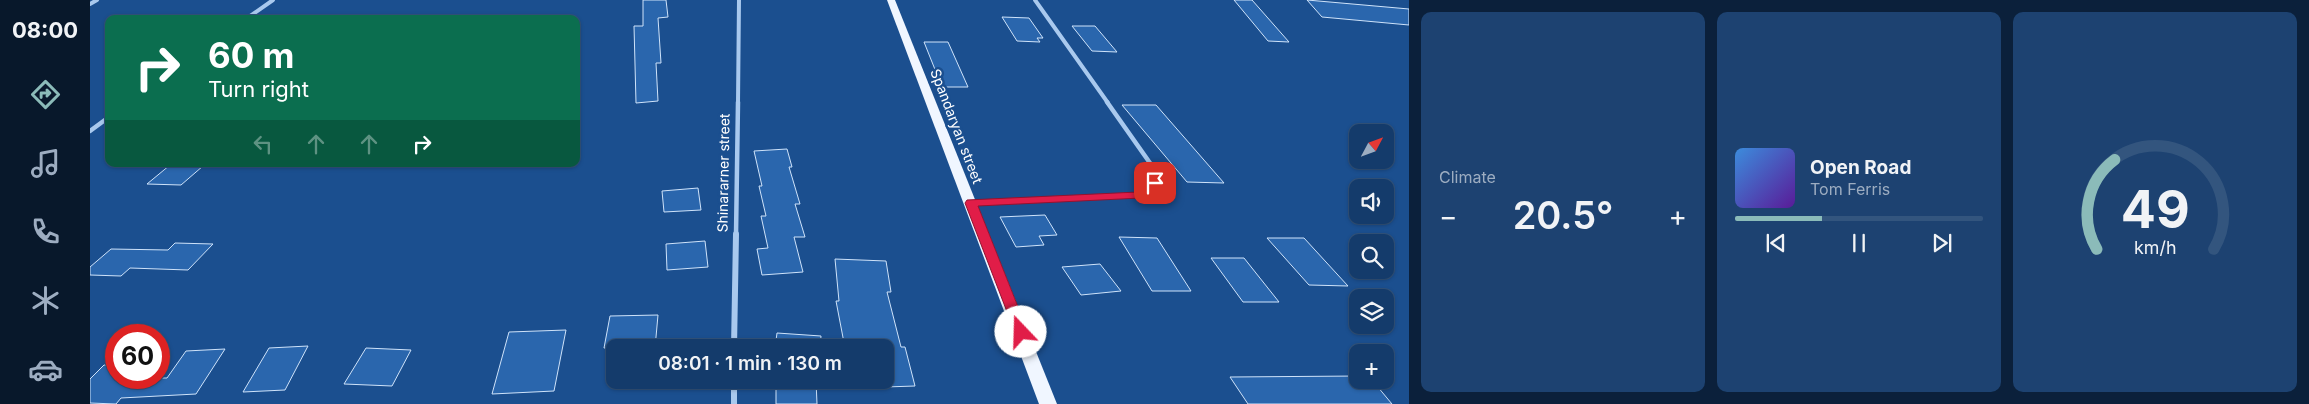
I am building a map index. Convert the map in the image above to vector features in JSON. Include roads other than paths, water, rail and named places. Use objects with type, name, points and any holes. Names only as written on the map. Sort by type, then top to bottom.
[{"type":"main road","name":"Spandaryan street","points":[[891,0],[1048,404]]},
{"type":"street","points":[[90,4],[97,0]]},
{"type":"street","points":[[252,15],[273,0]]},
{"type":"street","name":"Shinararner street","points":[[734,339],[739,0]]},
{"type":"street","points":[[971,203],[1141,195],[1155,183],[1157,174],[1035,0]]},
{"type":"street","points":[[90,131],[105,120]]},
{"type":"street","points":[[734,389],[734,404]]}]
